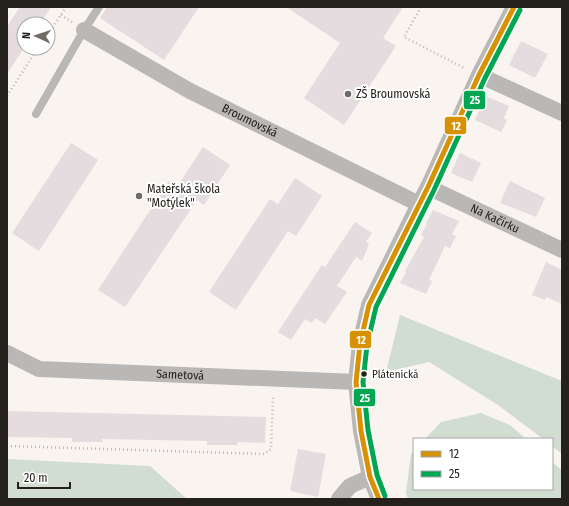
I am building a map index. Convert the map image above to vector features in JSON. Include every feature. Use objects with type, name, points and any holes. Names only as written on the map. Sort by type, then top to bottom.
[{"type":"street","points":[[379,499],[370,477],[360,432],[356,382],[360,344],[369,305],[428,187],[479,75],[514,7]]},
{"type":"street","name":"Broumovská","points":[[84,30],[190,91],[419,204]]},
{"type":"street","points":[[479,75],[562,113]]},
{"type":"street","name":"Na Kačírku","points":[[428,187],[562,250]]},
{"type":"street","name":"Sametová","points":[[7,353],[39,369],[356,382]]},
{"type":"street","points":[[340,499],[350,486],[370,477]]},
{"type":"lane","points":[[36,114],[84,30],[99,7]]},
{"type":"path","points":[[56,22],[66,7]]},
{"type":"path","points":[[421,7],[404,37],[479,75]]},
{"type":"path","points":[[7,96],[33,56]]},
{"type":"path","points":[[7,446],[264,454],[271,449],[274,379]]},
{"type":"shaded area","points":[[400,315],[562,381],[562,454],[553,447],[553,438],[542,438],[498,405],[429,362],[386,372]]},
{"type":"shaded area","points":[[481,413],[510,425],[525,438],[426,438],[441,422]]},
{"type":"shaded area","points":[[413,452],[413,490],[553,490],[553,463],[562,470],[562,499],[408,499],[406,493],[411,454]]},
{"type":"shaded area","points":[[7,459],[150,466],[187,499],[7,499]]},
{"type":"building","points":[[20,7],[51,7],[45,16],[16,16],[16,56],[19,56],[7,74],[7,27]]},
{"type":"building","points":[[107,7],[199,7],[164,60],[100,18]]},
{"type":"building","points":[[286,7],[403,7],[383,38],[396,46],[344,125],[304,98],[340,43]]},
{"type":"building","points":[[521,41],[548,54],[535,78],[509,65]]},
{"type":"building","points":[[485,96],[509,106],[504,118],[507,120],[501,132],[475,120]]},
{"type":"building","points":[[71,143],[98,160],[39,251],[12,233]]},
{"type":"building","points":[[203,147],[230,165],[204,205],[197,200],[125,307],[98,290],[169,181],[177,187]]},
{"type":"building","points":[[460,153],[481,163],[472,182],[451,173]]},
{"type":"building","points":[[295,178],[322,196],[296,236],[288,231],[236,310],[209,292],[270,199],[278,204]]},
{"type":"building","points":[[510,181],[545,198],[536,217],[500,203]]},
{"type":"building","points":[[433,210],[459,221],[452,234],[456,236],[450,248],[445,246],[429,280],[432,281],[426,294],[400,283],[424,237],[421,235]]},
{"type":"building","points":[[355,222],[372,233],[366,242],[369,244],[362,261],[356,257],[337,286],[347,292],[325,324],[315,318],[312,323],[305,319],[291,340],[278,332],[322,265],[325,267]]},
{"type":"building","points":[[546,262],[562,270],[562,304],[546,297],[545,300],[532,295]]},
{"type":"building","points":[[7,411],[266,417],[265,443],[238,442],[237,445],[207,445],[207,441],[102,439],[103,442],[72,442],[72,438],[7,437]]},
{"type":"building","points":[[298,449],[326,454],[318,497],[290,491]]},
{"type":"transit line","name":"12","points":[[379,499],[370,477],[361,431],[356,382],[360,344],[369,305],[428,187],[479,75],[514,7]]},
{"type":"transit line","name":"25","points":[[385,496],[377,475],[368,430],[363,382],[367,345],[376,307],[434,190],[485,78],[520,10]]},
{"type":"place","name":"ZŠ Broumovská","points":[[348,94]]},
{"type":"place","name":"Mateřská škola \"Motýlek\"","points":[[139,196]]},
{"type":"place","name":"Plátenická","points":[[364,374]]}]
